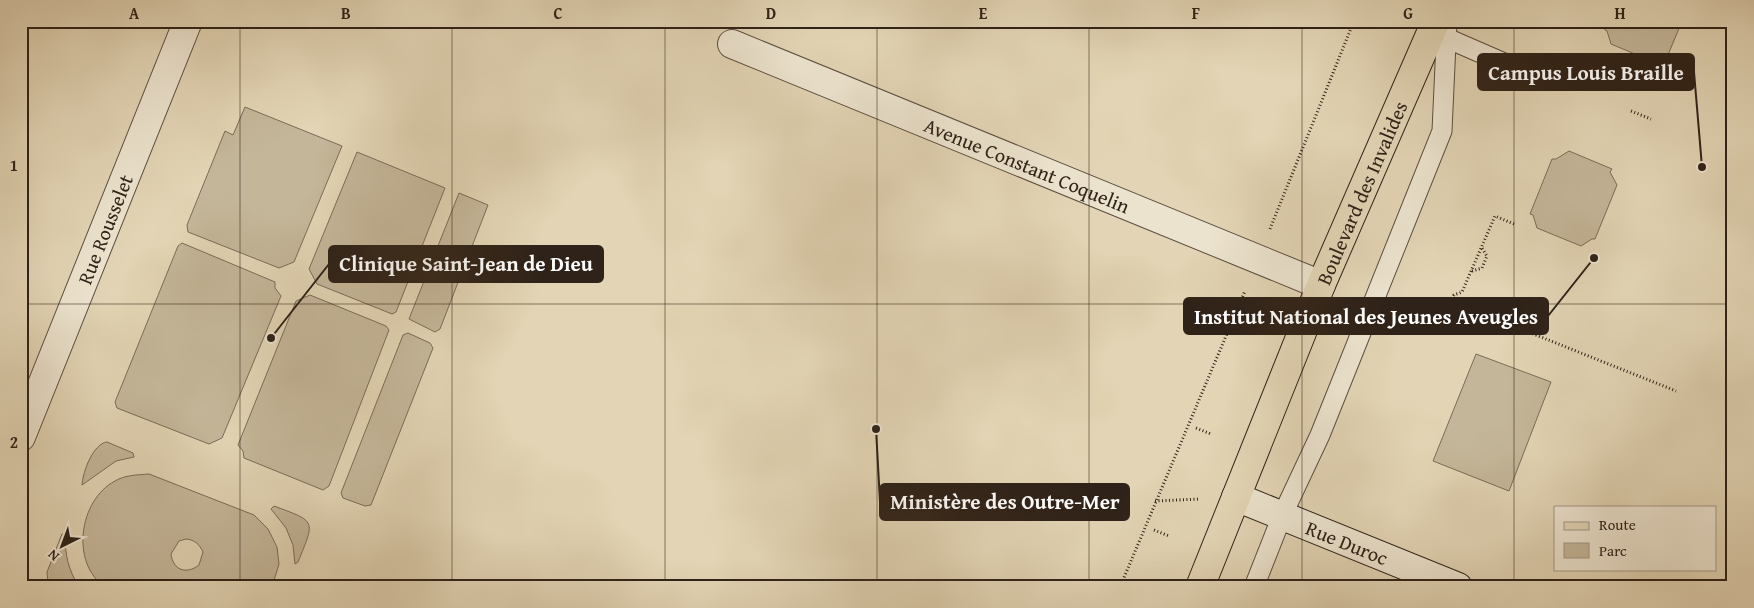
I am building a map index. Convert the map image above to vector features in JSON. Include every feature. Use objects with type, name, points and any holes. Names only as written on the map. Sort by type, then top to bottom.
[{"type":"main road","name":"Boulevard des Invalides","points":[[1200,587],[1321,285],[1440,28]]},
{"type":"street","name":"Rue Rousselet","points":[[21,437],[188,21]]},
{"type":"street","name":"Avenue Constant Coquelin","points":[[732,44],[1321,285]]},
{"type":"street","name":"Rue Duroc","points":[[1236,497],[1458,587]]},
{"type":"lane","points":[[1440,28],[1504,64]]},
{"type":"lane","points":[[1254,587],[1282,516],[1320,435],[1442,131],[1440,28]]},
{"type":"path","points":[[1120,587],[1258,258],[1354,21]]},
{"type":"path","points":[[1631,111],[1650,119]]},
{"type":"path","points":[[1514,224],[1495,216],[1462,292],[1454,295],[1451,301],[1676,391]]},
{"type":"path","points":[[1471,271],[1482,268],[1486,262],[1487,256],[1482,247]]},
{"type":"path","points":[[1196,428],[1211,434]]},
{"type":"path","points":[[1155,501],[1236,497]]},
{"type":"path","points":[[1154,530],[1169,536]]},
{"type":"green space","points":[[1607,21],[1682,21],[1668,55],[1665,54],[1654,62],[1611,44],[1607,31],[1604,29]]},
{"type":"green space","points":[[245,107],[342,146],[294,262],[279,268],[188,232],[187,225],[225,131],[233,135]]},
{"type":"green space","points":[[1569,151],[1612,169],[1610,172],[1617,185],[1595,239],[1581,246],[1537,228],[1533,215],[1530,214],[1552,159],[1556,159]]},
{"type":"green space","points":[[357,152],[445,188],[396,312],[392,314],[317,284],[309,269]]},
{"type":"green space","points":[[459,193],[488,205],[440,329],[435,332],[409,319]]},
{"type":"green space","points":[[182,243],[275,282],[275,288],[281,296],[222,438],[209,444],[117,408],[115,402],[178,246]]},
{"type":"green space","points":[[310,295],[386,326],[389,330],[329,486],[323,490],[244,458],[243,451],[238,445],[296,301]]},
{"type":"green space","points":[[408,333],[430,343],[433,348],[371,505],[365,506],[343,498],[341,493],[403,335]]},
{"type":"green space","points":[[1476,354],[1551,382],[1509,491],[1433,461]]},
{"type":"green space","points":[[107,442],[133,453],[134,457],[116,461],[82,485],[84,473],[93,453],[102,444]]},
{"type":"green space","points":[[149,474],[254,515],[268,529],[277,547],[279,564],[272,587],[105,587],[94,576],[87,563],[83,548],[83,532],[87,517],[93,502],[103,490],[115,481],[127,476]],"holes":[[[186,539],[196,543],[203,552],[199,565],[189,570],[177,567],[171,554],[179,541]]]},
{"type":"green space","points":[[274,506],[298,516],[308,524],[307,538],[298,562],[295,564],[293,545],[286,528],[271,509]]},
{"type":"green space","points":[[62,534],[65,534],[70,568],[79,587],[53,587],[48,582],[47,572]]},
{"type":"place","name":"Campus Louis Braille","points":[[1702,167]]},
{"type":"place","name":"Institut National des Jeunes Aveugles","points":[[1594,258]]},
{"type":"place","name":"Clinique Saint-Jean de Dieu","points":[[271,338]]},
{"type":"place","name":"Ministère des Outre-Mer","points":[[876,429]]}]
